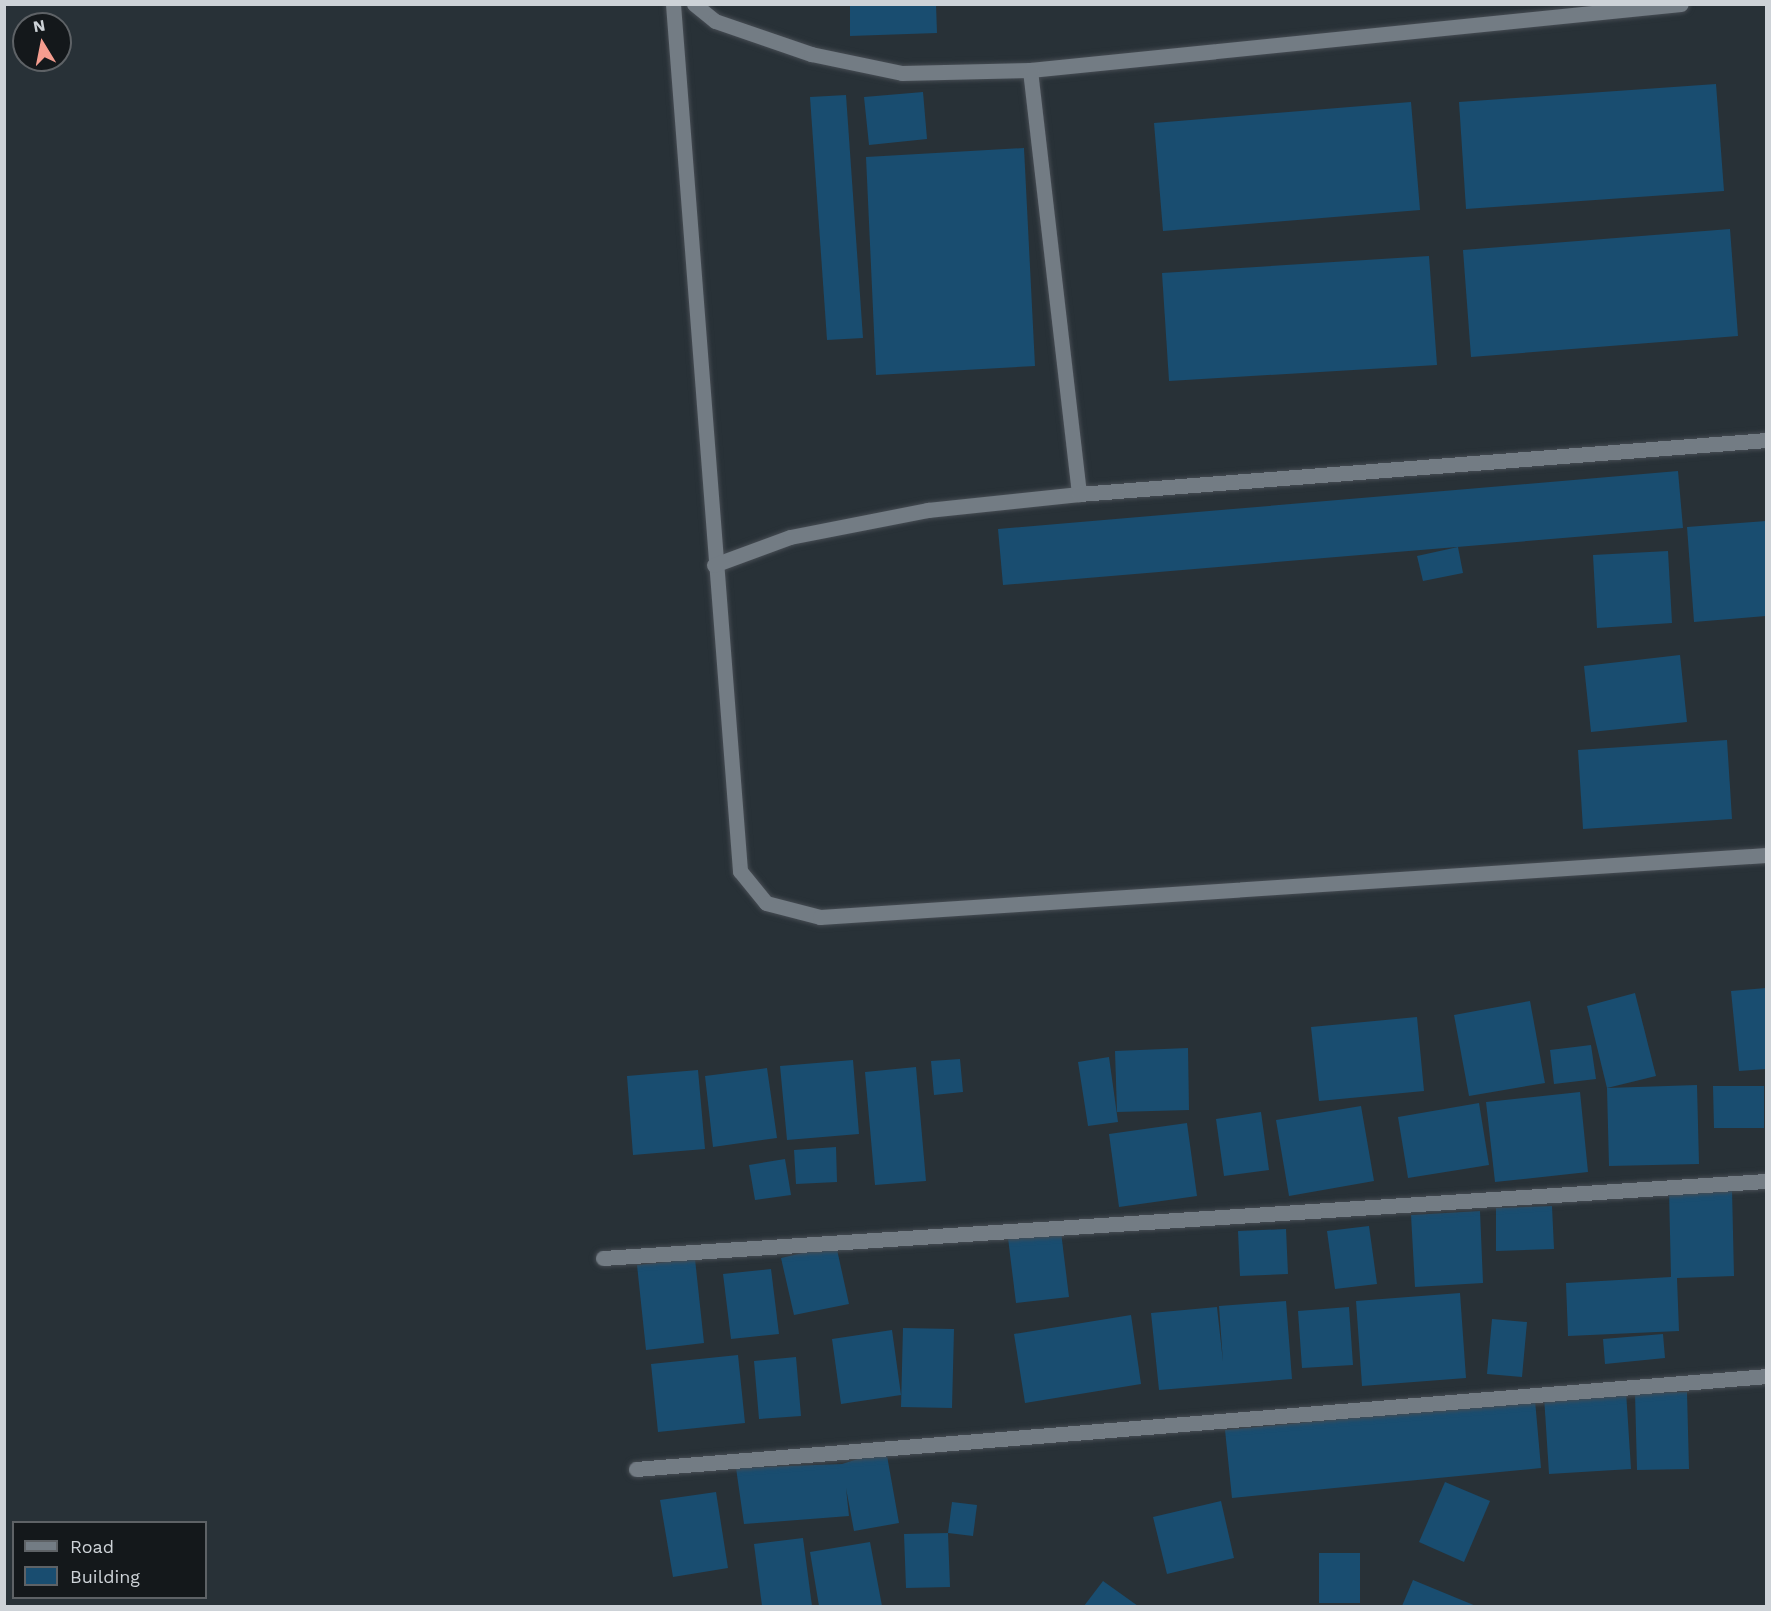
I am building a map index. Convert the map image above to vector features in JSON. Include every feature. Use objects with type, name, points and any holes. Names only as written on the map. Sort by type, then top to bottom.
[{"type":"street","points":[[673,4],[714,565],[740,871],[766,903],[820,917],[1767,855]]},
{"type":"street","points":[[694,4],[715,21],[811,54],[902,73],[1030,70],[1681,4]]},
{"type":"street","points":[[1030,70],[1079,494]]},
{"type":"street","points":[[714,565],[790,537],[928,510],[1079,494],[1767,440]]},
{"type":"street","points":[[603,1257],[1767,1181]]},
{"type":"street","points":[[636,1469],[1767,1376]]},
{"type":"building","points":[[850,4],[936,4],[937,33],[850,36]]},
{"type":"building","points":[[1716,84],[1724,191],[1466,209],[1459,102]]},
{"type":"building","points":[[923,92],[927,139],[869,145],[864,97]]},
{"type":"building","points":[[846,95],[863,338],[827,340],[810,97]]},
{"type":"building","points":[[1411,102],[1420,210],[1163,231],[1154,123]]},
{"type":"building","points":[[1024,148],[1035,366],[876,375],[866,157]]},
{"type":"building","points":[[1730,229],[1738,336],[1471,357],[1463,250]]},
{"type":"building","points":[[1429,256],[1437,365],[1169,381],[1162,273]]},
{"type":"building","points":[[1678,471],[1683,528],[1003,585],[998,529]]},
{"type":"building","points":[[1766,521],[1766,616],[1694,622],[1687,527]]},
{"type":"building","points":[[1458,547],[1463,573],[1423,581],[1417,556]]},
{"type":"building","points":[[1668,551],[1672,623],[1597,628],[1593,555]]},
{"type":"building","points":[[1680,655],[1687,722],[1591,732],[1584,666]]},
{"type":"building","points":[[1727,740],[1732,819],[1583,829],[1578,750]]},
{"type":"building","points":[[1766,988],[1766,1069],[1739,1071],[1731,991]]},
{"type":"building","points":[[1635,993],[1656,1076],[1607,1088],[1587,1006]]},
{"type":"building","points":[[1530,1001],[1545,1083],[1469,1096],[1454,1015]]},
{"type":"building","points":[[1417,1017],[1424,1091],[1319,1101],[1311,1027]]},
{"type":"building","points":[[1591,1045],[1596,1079],[1554,1084],[1550,1050]]},
{"type":"building","points":[[1188,1048],[1189,1110],[1117,1112],[1115,1051]]},
{"type":"building","points":[[1109,1057],[1118,1122],[1088,1126],[1078,1062]]},
{"type":"building","points":[[960,1059],[963,1092],[934,1095],[931,1061]]},
{"type":"building","points":[[853,1060],[859,1134],[787,1140],[780,1066]]},
{"type":"building","points":[[916,1067],[926,1181],[875,1185],[865,1072]]},
{"type":"building","points":[[767,1068],[777,1138],[713,1147],[705,1076]]},
{"type":"building","points":[[698,1070],[705,1149],[633,1155],[627,1076]]},
{"type":"building","points":[[1697,1085],[1699,1164],[1609,1166],[1607,1088]]},
{"type":"building","points":[[1713,1086],[1764,1086],[1764,1128],[1714,1128]]},
{"type":"building","points":[[1580,1092],[1588,1172],[1495,1182],[1486,1102]]},
{"type":"building","points":[[1479,1103],[1489,1165],[1408,1178],[1398,1117]]},
{"type":"building","points":[[1361,1106],[1374,1181],[1289,1196],[1276,1120]]},
{"type":"building","points":[[1261,1112],[1269,1170],[1224,1176],[1216,1119]]},
{"type":"building","points":[[1187,1123],[1197,1196],[1119,1207],[1109,1134]]},
{"type":"building","points":[[836,1147],[837,1182],[796,1184],[794,1150]]},
{"type":"building","points":[[785,1159],[791,1195],[755,1200],[749,1165]]},
{"type":"building","points":[[1732,1189],[1734,1276],[1677,1278],[1679,1331],[1568,1336],[1566,1283],[1671,1277],[1669,1190]]},
{"type":"building","points":[[1552,1206],[1554,1249],[1496,1251],[1496,1208]]},
{"type":"building","points":[[1480,1211],[1483,1283],[1415,1287],[1411,1215]]},
{"type":"building","points":[[1369,1226],[1377,1284],[1335,1289],[1327,1231]]},
{"type":"building","points":[[1286,1229],[1288,1274],[1240,1276],[1238,1231]]},
{"type":"building","points":[[1061,1232],[1069,1297],[1016,1303],[1008,1238]]},
{"type":"building","points":[[836,1245],[849,1304],[794,1315],[781,1258]]},
{"type":"building","points":[[695,1259],[704,1343],[646,1350],[637,1265]]},
{"type":"building","points":[[771,1269],[779,1334],[731,1339],[723,1274]]},
{"type":"building","points":[[1460,1293],[1466,1378],[1362,1386],[1356,1301]]},
{"type":"building","points":[[1286,1301],[1292,1379],[1159,1390],[1151,1313],[1217,1307],[1223,1362],[1219,1306]]},
{"type":"building","points":[[1349,1307],[1353,1365],[1302,1368],[1298,1311]]},
{"type":"building","points":[[1131,1315],[1141,1384],[1025,1403],[1014,1334]]},
{"type":"building","points":[[1492,1319],[1527,1322],[1522,1377],[1487,1374]]},
{"type":"building","points":[[903,1328],[954,1329],[952,1408],[901,1407]]},
{"type":"building","points":[[892,1330],[901,1395],[841,1404],[832,1339]]},
{"type":"building","points":[[1663,1334],[1665,1358],[1605,1364],[1603,1339]]},
{"type":"building","points":[[738,1355],[745,1423],[658,1432],[651,1364]]},
{"type":"building","points":[[796,1357],[801,1416],[759,1419],[754,1361]]},
{"type":"building","points":[[1626,1391],[1631,1469],[1549,1474],[1544,1396]]},
{"type":"building","points":[[1687,1392],[1689,1469],[1637,1470],[1635,1393]]},
{"type":"building","points":[[1535,1400],[1541,1468],[1232,1498],[1225,1430]]},
{"type":"building","points":[[886,1450],[899,1523],[854,1531],[846,1488],[849,1516],[744,1524],[736,1468],[842,1464]]},
{"type":"building","points":[[1445,1482],[1490,1501],[1464,1562],[1419,1542]]},
{"type":"building","points":[[716,1492],[728,1568],[673,1577],[660,1500]]},
{"type":"building","points":[[1221,1501],[1234,1558],[1167,1574],[1153,1517]]},
{"type":"building","points":[[952,1502],[977,1505],[973,1536],[948,1533]]},
{"type":"building","points":[[948,1533],[950,1587],[906,1588],[904,1534]]},
{"type":"building","points":[[803,1538],[812,1606],[762,1606],[754,1544]]},
{"type":"building","points":[[870,1542],[882,1606],[819,1606],[810,1552]]},
{"type":"building","points":[[1319,1553],[1360,1553],[1360,1603],[1319,1603]]},
{"type":"building","points":[[1413,1580],[1476,1606],[1402,1606]]},
{"type":"building","points":[[1103,1581],[1138,1606],[1084,1606]]}]
